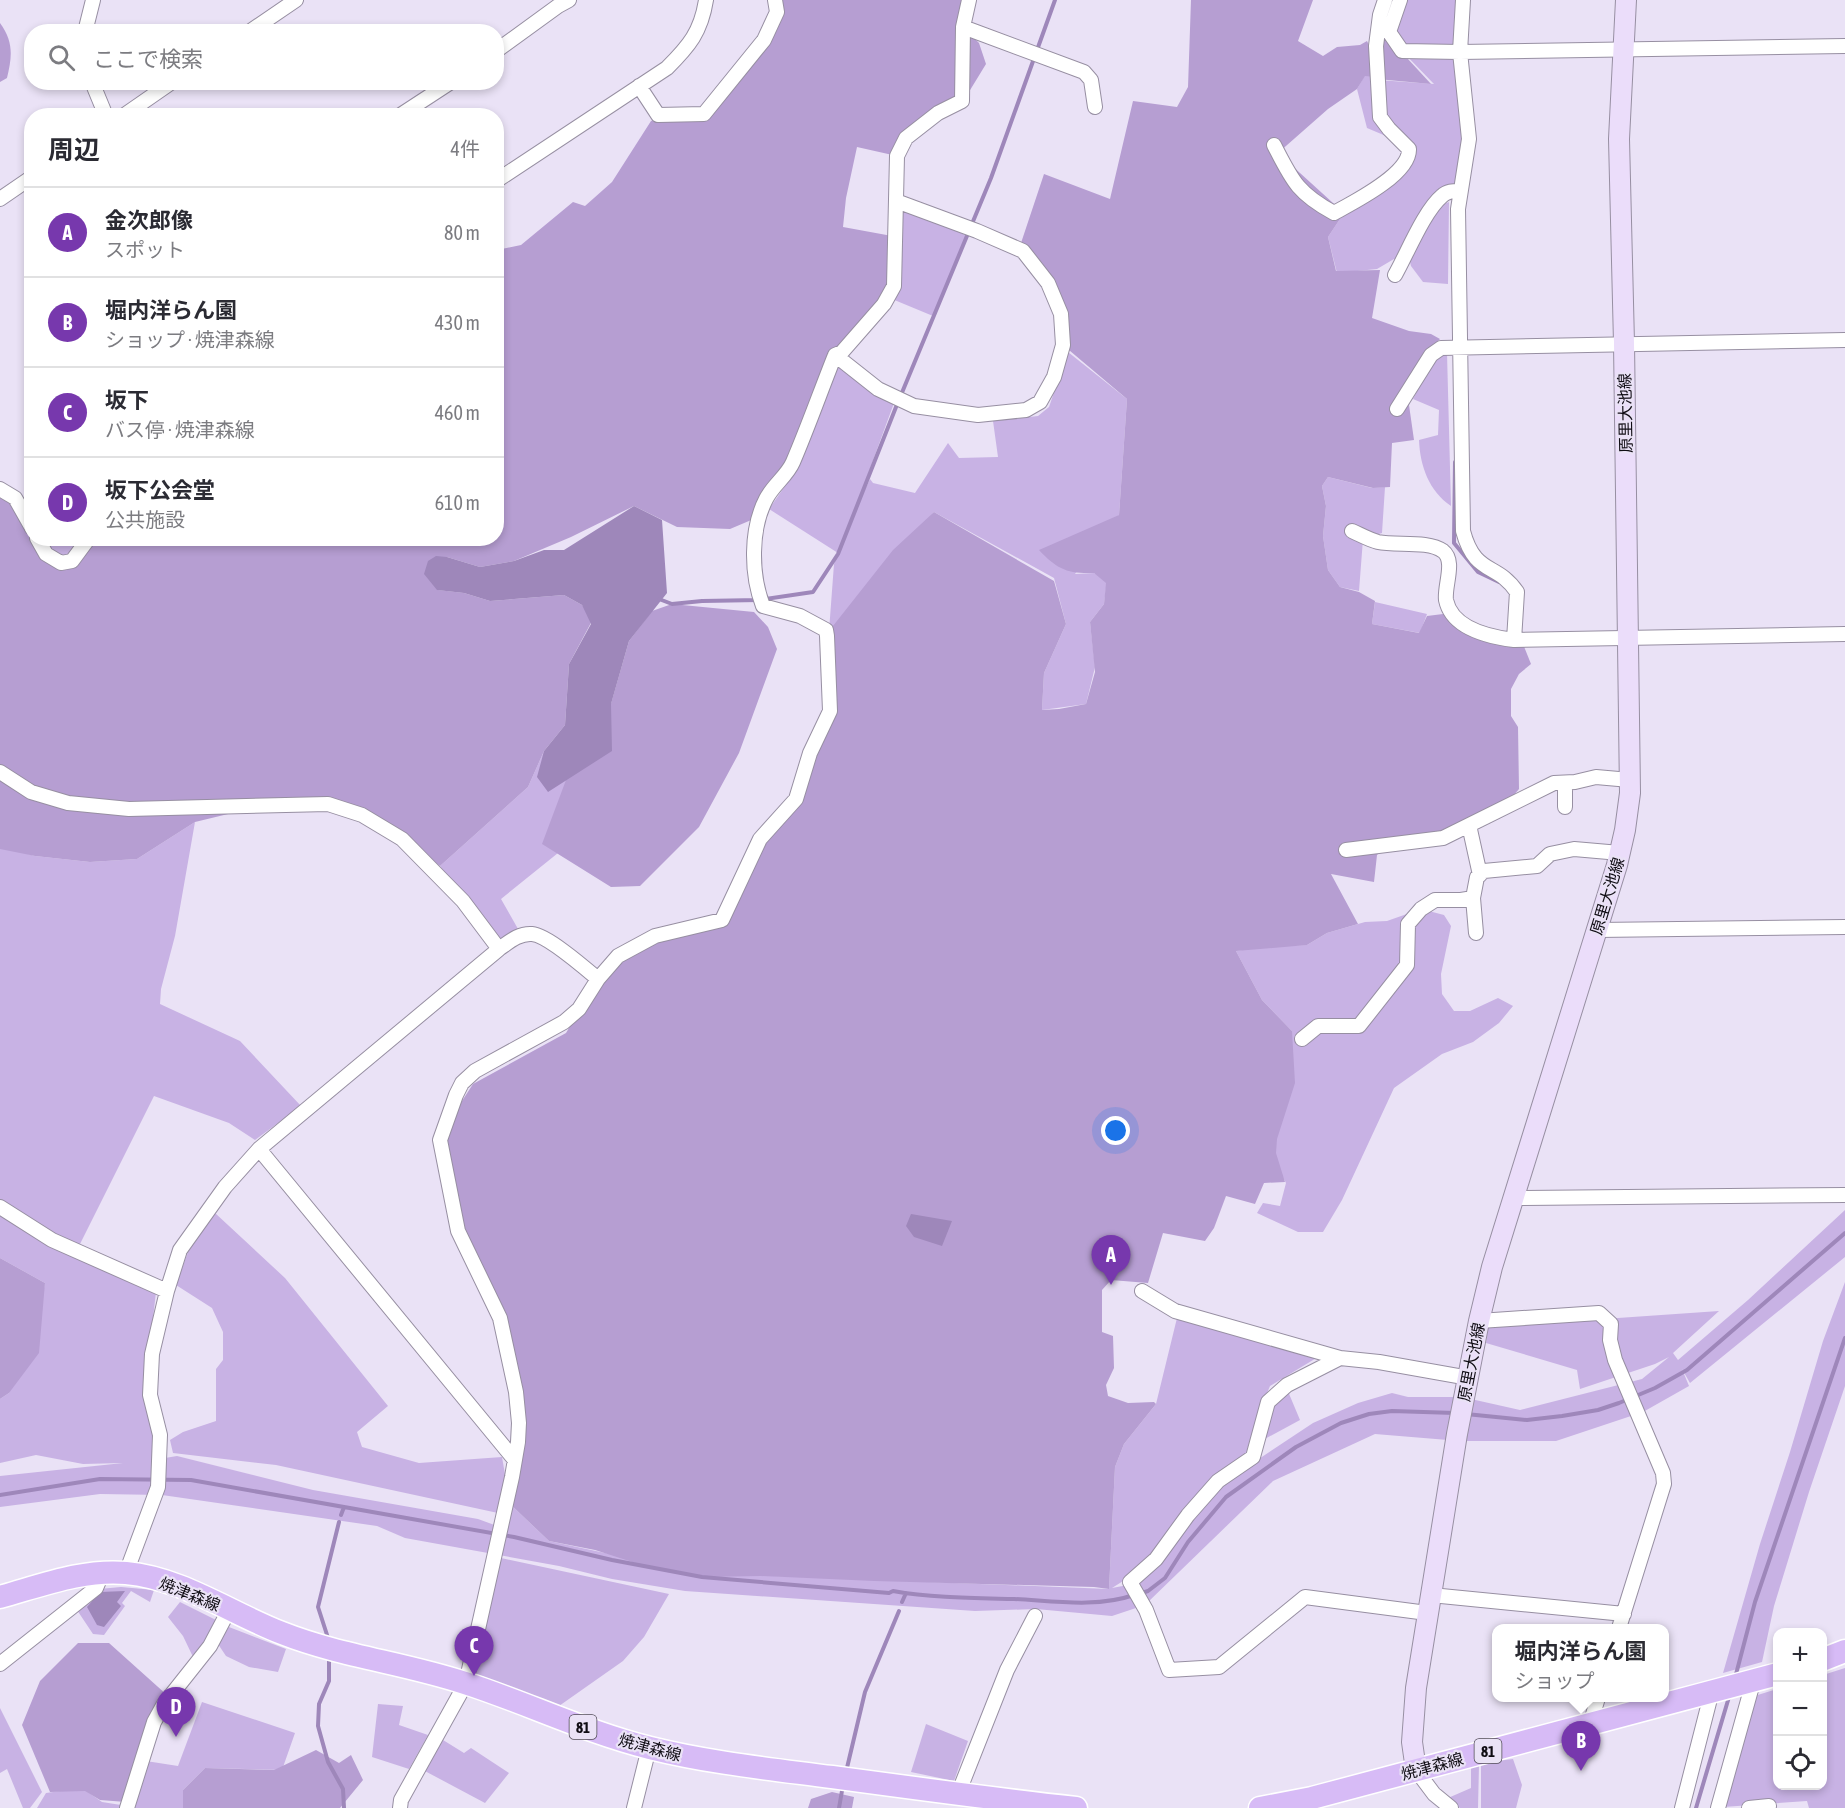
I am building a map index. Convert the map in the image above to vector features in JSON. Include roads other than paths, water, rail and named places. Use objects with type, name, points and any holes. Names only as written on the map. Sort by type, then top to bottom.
[{"type":"main road","name":"原里大池線","points":[[1416,1770],[1412,1742],[1416,1688],[1457,1434],[1479,1322],[1492,1267],[1597,930],[1625,830],[1630,780],[1619,139],[1626,0]]},
{"type":"main road","name":"焼津森線","points":[[0,1597],[61,1580],[126,1573],[172,1584],[197,1593],[281,1633],[466,1683],[592,1730],[649,1748],[735,1765],[1028,1805],[1076,1808]]},
{"type":"main road","points":[[1827,1658],[1845,1651]]},
{"type":"main road","name":"焼津森線","points":[[1260,1808],[1312,1803],[1416,1770],[1773,1675]]},
{"type":"street","points":[[87,24],[93,0]]},
{"type":"street","points":[[261,24],[296,0]]},
{"type":"street","points":[[504,45],[569,0]]},
{"type":"street","points":[[504,176],[667,68],[687,48],[697,33],[704,16],[706,0]]},
{"type":"street","points":[[639,86],[658,115],[704,114],[764,40],[777,12],[775,0]]},
{"type":"street","points":[[399,1808],[401,1800],[466,1683],[518,1442],[516,1392],[500,1318],[458,1231],[440,1140],[462,1083],[476,1071],[564,1022],[579,1009],[598,979],[618,956],[655,936],[722,921],[760,839],[796,799],[810,753],[830,711],[826,630],[800,616],[763,606],[753,544],[766,498],[792,465],[835,355],[842,352],[884,304],[894,286],[897,156],[906,138],[938,113],[962,101],[963,27],[969,0]]},
{"type":"street","points":[[1274,145],[1293,183],[1316,203],[1334,213],[1365,196],[1402,168],[1410,157],[1409,149],[1380,117],[1376,46],[1380,15],[1385,0]]},
{"type":"street","points":[[1400,0],[1389,32],[1402,51],[1845,46]]},
{"type":"street","points":[[1463,0],[1460,52],[1469,139],[1458,209],[1463,531],[1472,556],[1482,566],[1503,577],[1517,592],[1515,640]]},
{"type":"street","points":[[963,27],[1084,72],[1090,80],[1095,107]]},
{"type":"street","points":[[95,90],[103,108]]},
{"type":"street","points":[[135,108],[160,90]]},
{"type":"street","points":[[411,108],[439,90]]},
{"type":"street","points":[[0,199],[24,182]]},
{"type":"street","points":[[1395,275],[1431,208],[1443,195],[1451,191],[1460,191]]},
{"type":"street","points":[[835,355],[878,389],[915,406],[978,415],[1026,410],[1040,402],[1054,377],[1063,345],[1061,314],[1048,283],[1023,251],[971,228],[896,201]]},
{"type":"street","points":[[1397,409],[1431,355],[1441,348],[1845,340]]},
{"type":"street","points":[[0,489],[15,498],[24,514]]},
{"type":"street","points":[[1353,531],[1378,542],[1433,547],[1444,552],[1449,561],[1446,599],[1450,611],[1473,630],[1492,637],[1515,640],[1845,634]]},
{"type":"street","points":[[42,546],[46,554],[61,563],[72,561],[83,546]]},
{"type":"street","points":[[0,772],[30,792],[68,803],[129,809],[328,804],[362,815],[402,839],[463,901],[499,949]]},
{"type":"street","points":[[1346,850],[1443,838],[1554,783],[1596,777],[1630,780]]},
{"type":"street","points":[[1565,783],[1565,807]]},
{"type":"street","points":[[1469,825],[1480,875]]},
{"type":"street","points":[[1476,933],[1473,898],[1477,878],[1484,871],[1537,866],[1550,854],[1574,849],[1620,852]]},
{"type":"street","points":[[1302,1039],[1318,1026],[1359,1026],[1407,965],[1408,924],[1420,909],[1435,900],[1473,898]]},
{"type":"street","points":[[1597,930],[1845,927]]},
{"type":"street","points":[[126,1573],[158,1487],[160,1435],[150,1395],[152,1354],[167,1291],[180,1250],[225,1187],[260,1149],[499,949],[517,937],[531,934],[543,936],[598,979]]},
{"type":"street","points":[[260,1149],[514,1459]]},
{"type":"street","points":[[1513,1198],[1845,1195]]},
{"type":"street","points":[[0,1207],[52,1240],[167,1291]]},
{"type":"street","points":[[1142,1291],[1175,1311],[1340,1358],[1379,1362],[1469,1378]]},
{"type":"street","points":[[1479,1322],[1599,1313],[1611,1324],[1610,1340],[1615,1360],[1663,1473],[1664,1484],[1621,1624]]},
{"type":"street","points":[[1340,1358],[1287,1385],[1268,1402],[1253,1457],[1218,1480],[1188,1515],[1156,1559],[1130,1582],[1146,1610],[1170,1670],[1219,1667],[1305,1597],[1624,1614]]},
{"type":"street","points":[[0,1664],[96,1588],[102,1574]]},
{"type":"street","points":[[127,1808],[154,1722],[164,1704],[210,1646],[229,1610]]},
{"type":"street","points":[[958,1794],[1007,1670],[1035,1616]]},
{"type":"street","points":[[1718,1808],[1754,1679]]},
{"type":"street","points":[[1682,1808],[1714,1691]]},
{"type":"street","points":[[1590,1724],[1597,1702]]},
{"type":"street","points":[[634,1808],[649,1748]]},
{"type":"street","points":[[1416,1770],[1434,1794],[1451,1808]]},
{"type":"street","points":[[1749,1808],[1769,1806]]},
{"type":"waterway","points":[[901,395],[991,178],[1055,0]]},
{"type":"waterway","points":[[659,599],[672,604],[759,600],[813,592],[838,554],[898,402]]},
{"type":"waterway","points":[[1455,462],[1454,543],[1478,572],[1499,582]]},
{"type":"waterway","points":[[1466,1414],[1527,1420],[1562,1416],[1598,1410],[1655,1388],[1687,1370],[1845,1233]]},
{"type":"waterway","points":[[1735,1678],[1755,1602],[1845,1338]]},
{"type":"waterway","points":[[1142,1593],[1165,1578],[1188,1542],[1226,1497],[1296,1447],[1341,1423],[1369,1414],[1392,1411],[1455,1413]]},
{"type":"waterway","points":[[0,1495],[100,1479],[191,1480],[514,1537],[612,1560],[702,1577],[889,1593],[893,1591],[968,1598],[1060,1602],[1090,1603],[1134,1595]]},
{"type":"waterway","points":[[341,1515],[344,1507]]},
{"type":"waterway","points":[[329,1641],[318,1607],[339,1522]]},
{"type":"waterway","points":[[902,1602],[906,1593]]},
{"type":"waterway","points":[[846,1772],[865,1692],[899,1611]]},
{"type":"waterway","points":[[329,1657],[329,1681],[319,1704],[318,1726],[328,1762],[343,1789],[344,1808]]},
{"type":"waterway","points":[[1696,1808],[1729,1697]]},
{"type":"waterway","points":[[839,1808],[843,1785]]},
{"type":"place","name":"金次郎像","points":[[1111,1285]]},
{"type":"place","name":"坂下","points":[[474,1676]]},
{"type":"place","name":"坂下公会堂","points":[[176,1737]]},
{"type":"place","name":"堀内洋らん園","points":[[1581,1771]]}]
